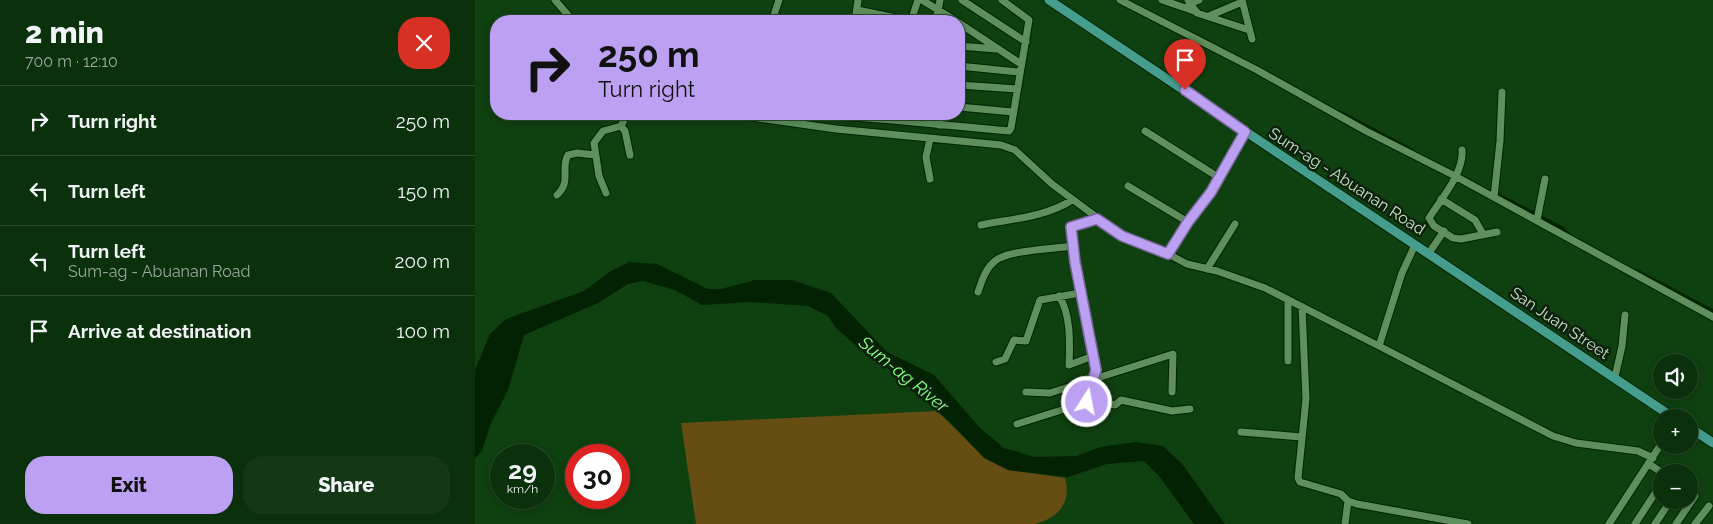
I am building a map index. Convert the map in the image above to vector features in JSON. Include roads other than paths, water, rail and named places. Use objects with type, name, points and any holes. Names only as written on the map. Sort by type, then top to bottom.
[{"type":"main road","name":"Sum-ag - Abuanan Road","points":[[1049,0],[1429,253]]},
{"type":"main road","name":"San Juan Street","points":[[1429,253],[1661,409]]},
{"type":"main road","points":[[1698,433],[1713,443]]},
{"type":"street","points":[[555,0],[568,15]]},
{"type":"street","points":[[774,15],[779,0]]},
{"type":"street","points":[[856,15],[858,0]]},
{"type":"street","points":[[913,15],[917,0]]},
{"type":"street","points":[[922,0],[946,15]]},
{"type":"street","points":[[937,15],[941,0]]},
{"type":"street","points":[[961,0],[1026,42]]},
{"type":"street","points":[[905,120],[917,123],[1009,131],[1029,20],[1002,0]]},
{"type":"street","points":[[1120,0],[1457,174],[1494,195],[1538,216],[1713,317]]},
{"type":"street","points":[[1162,0],[1249,30]]},
{"type":"street","points":[[1197,13],[1189,2],[1199,0]]},
{"type":"street","points":[[1209,16],[1242,1],[1253,39]]},
{"type":"street","points":[[857,10],[882,15]]},
{"type":"street","points":[[965,27],[1021,64]]},
{"type":"street","points":[[965,47],[999,50]]},
{"type":"street","points":[[965,67],[1019,72]]},
{"type":"street","points":[[965,85],[1017,89]]},
{"type":"street","points":[[1494,195],[1500,141],[1501,92]]},
{"type":"street","points":[[965,107],[1013,112]]},
{"type":"street","points":[[606,193],[595,155],[594,143],[601,132],[621,126],[624,120]]},
{"type":"street","points":[[774,120],[800,125],[1001,145],[1015,150],[1072,200],[1122,236],[1186,263],[1207,268],[1265,288],[1553,436],[1576,443],[1639,451],[1654,464]]},
{"type":"street","points":[[939,125],[940,120]]},
{"type":"street","points":[[621,126],[625,131],[630,155]]},
{"type":"street","points":[[1145,131],[1218,177]]},
{"type":"street","points":[[1168,254],[1188,222],[1211,192],[1245,132]]},
{"type":"street","points":[[930,139],[926,157],[930,178]]},
{"type":"street","points":[[1462,150],[1463,156],[1457,174],[1429,218],[1434,226],[1453,238],[1461,239],[1497,232]]},
{"type":"street","points":[[557,194],[565,185],[565,160],[568,155],[580,153],[595,155]]},
{"type":"street","points":[[1538,216],[1545,179]]},
{"type":"street","points":[[1128,186],[1188,222]]},
{"type":"street","points":[[1441,199],[1475,220],[1483,234]]},
{"type":"street","points":[[981,225],[1061,208],[1072,200]]},
{"type":"street","points":[[1017,424],[1087,402],[1090,381],[1096,370],[1080,293],[1072,246],[1071,227],[1097,219]]},
{"type":"street","points":[[1207,268],[1235,224]]},
{"type":"street","points":[[1429,253],[1444,231]]},
{"type":"street","points":[[1379,346],[1402,273],[1415,244]]},
{"type":"street","points":[[978,292],[986,271],[996,260],[1012,255],[1072,246]]},
{"type":"street","points":[[996,362],[1005,359],[1014,340],[1026,340],[1038,302],[1080,293]]},
{"type":"street","points":[[1059,296],[1063,302],[1070,340],[1069,365],[1093,356]]},
{"type":"street","points":[[1288,300],[1288,361]]},
{"type":"street","points":[[1302,307],[1305,399],[1299,480],[1341,494],[1348,501],[1468,524]]},
{"type":"street","points":[[1615,377],[1622,346],[1625,315]]},
{"type":"street","points":[[1026,392],[1045,394],[1173,354],[1172,392]]},
{"type":"street","points":[[1087,400],[1115,405],[1121,400],[1172,411],[1190,410]]},
{"type":"street","points":[[1241,432],[1302,437]]},
{"type":"street","points":[[1609,524],[1655,454]]},
{"type":"street","points":[[1635,524],[1653,496]]},
{"type":"street","points":[[1345,524],[1348,501]]},
{"type":"street","points":[[1695,524],[1709,506]]},
{"type":"street","points":[[1655,524],[1665,509]]},
{"type":"street","points":[[1676,524],[1686,509]]},
{"type":"water","name":"Sum-ag River","points":[[629,262],[657,264],[708,289],[721,289],[755,280],[792,280],[831,293],[887,352],[934,375],[980,428],[1004,448],[1035,457],[1077,456],[1100,447],[1136,442],[1163,446],[1183,465],[1225,524],[1194,524],[1159,476],[1144,461],[1107,464],[1068,477],[1008,470],[984,458],[950,422],[884,365],[869,357],[836,328],[828,316],[808,306],[751,302],[702,305],[675,290],[643,281],[628,284],[598,303],[524,335],[508,390],[491,423],[482,451],[475,458],[475,370],[490,334],[506,319],[584,291],[611,271]]},
{"type":"waterway","points":[[1342,114],[1410,150]]},
{"type":"waterway","points":[[1493,193],[1562,229],[1568,235]]},
{"type":"waterway","points":[[1635,271],[1713,312]]}]
